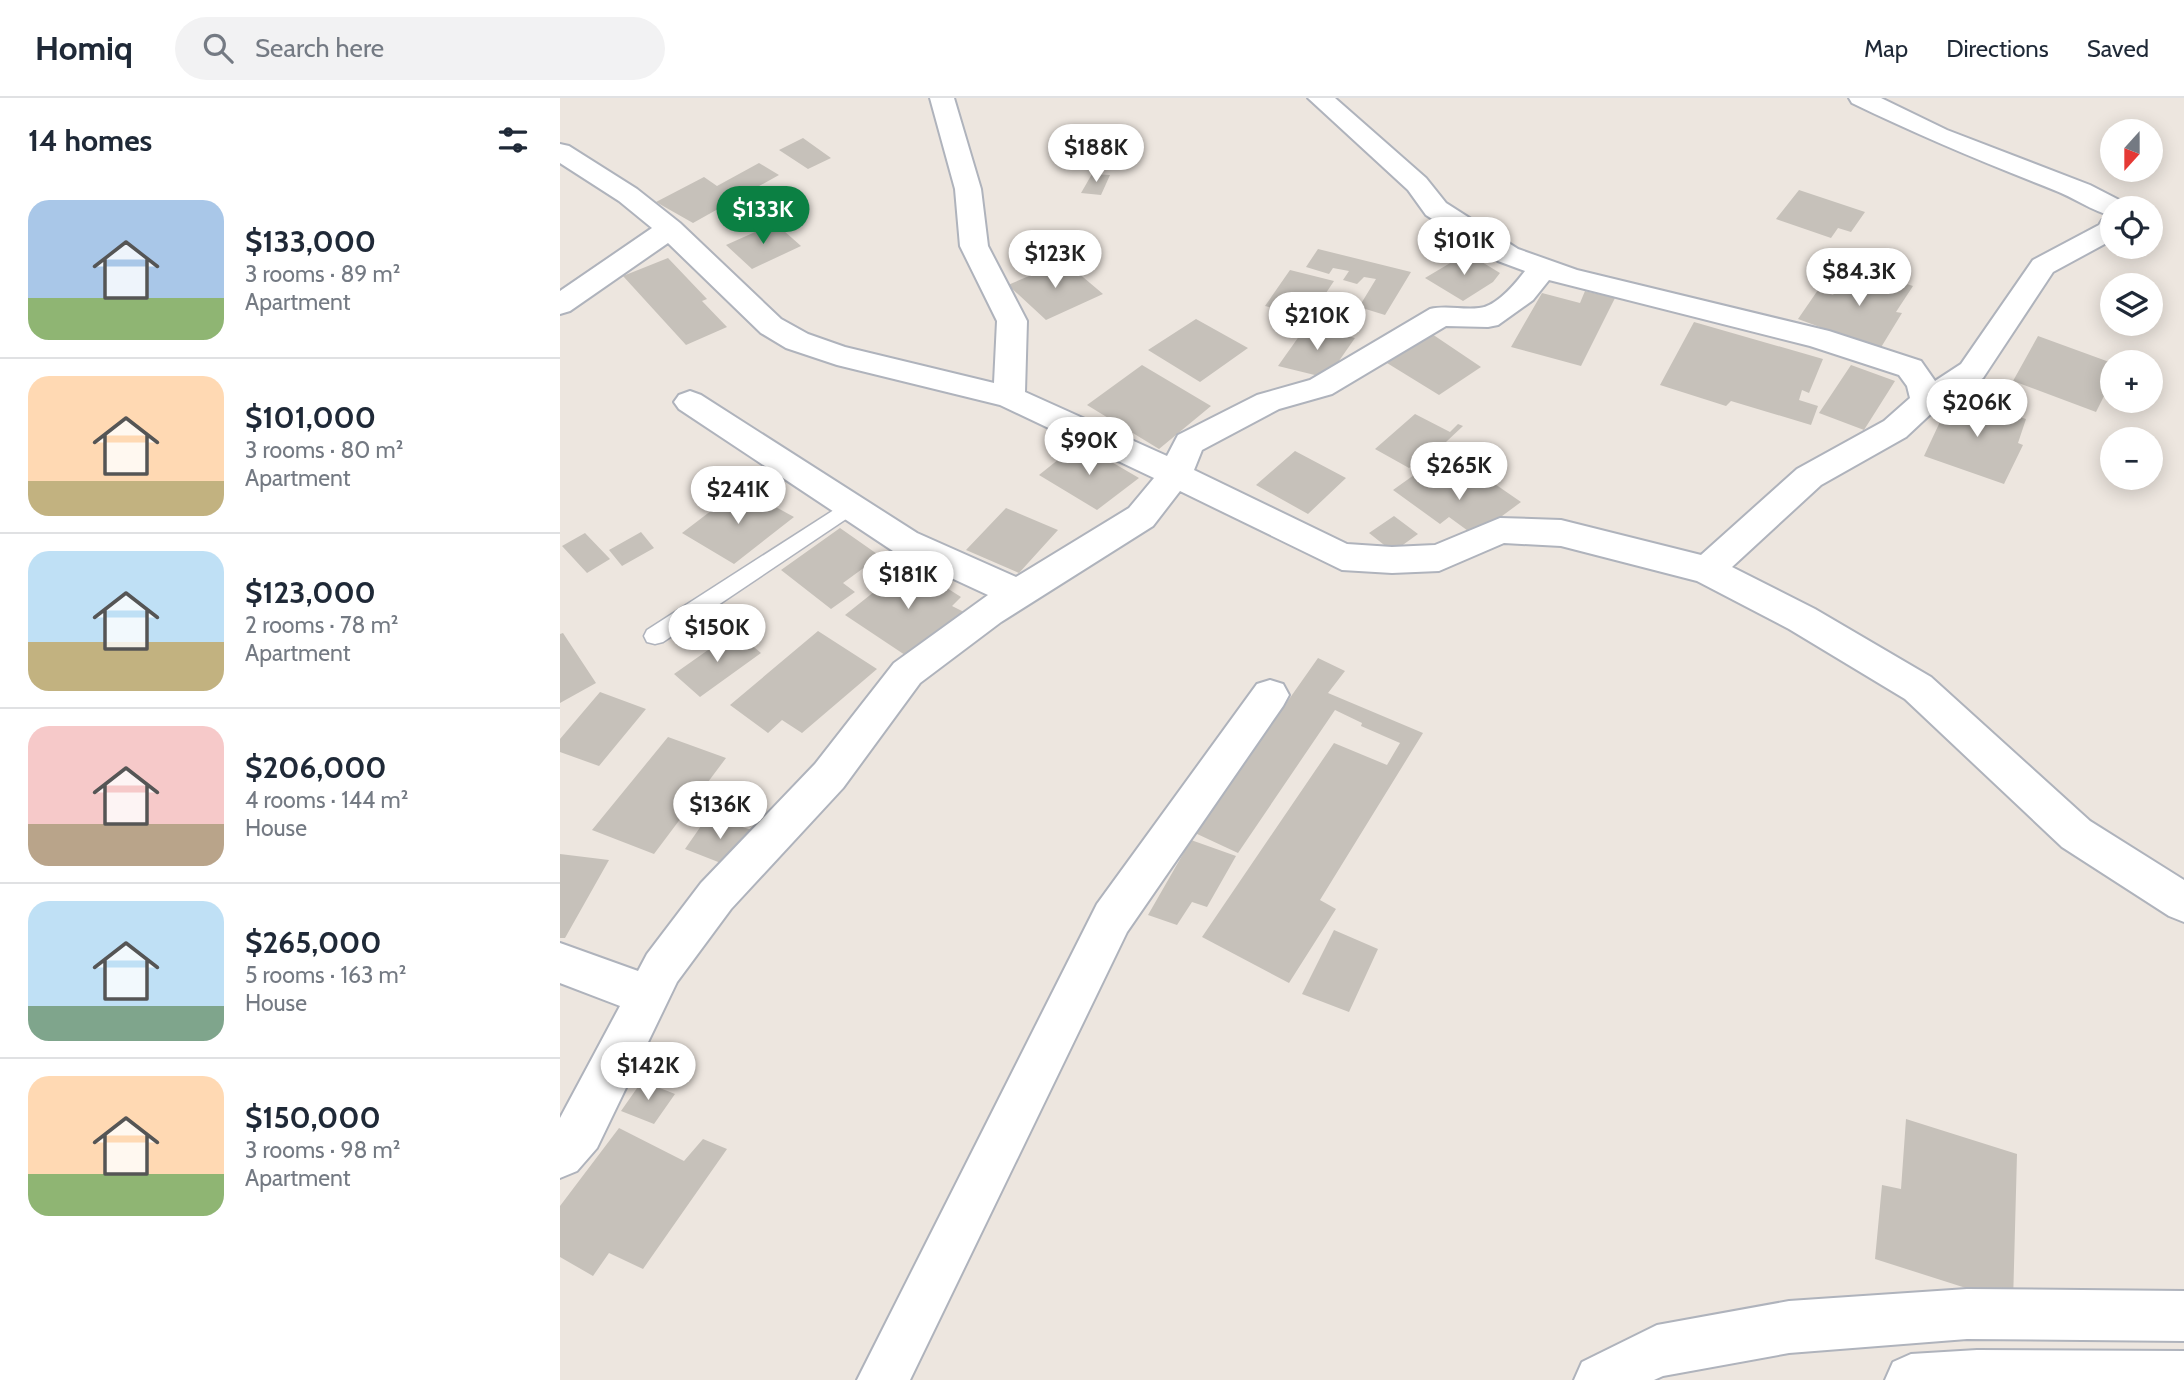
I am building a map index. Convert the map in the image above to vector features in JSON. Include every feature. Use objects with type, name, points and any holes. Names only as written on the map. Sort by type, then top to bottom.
[{"type":"street","points":[[942,98],[968,189],[974,246],[1012,321],[1009,397]]},
{"type":"street","points":[[1320,98],[1417,184],[1436,209],[1508,255],[1542,269],[1693,309],[1818,338],[1910,368],[1922,384],[1926,401]]},
{"type":"street","points":[[1861,98],[1938,135],[2081,191],[2100,201]]},
{"type":"street","points":[[560,152],[628,195],[670,229],[771,326],[797,341],[837,355],[1009,397],[1342,557],[1392,560],[1439,558],[1500,530],[1561,533],[1707,570],[1802,619],[1918,688],[2076,834],[2184,903]]},
{"type":"street","points":[[560,305],[670,229]]},
{"type":"street","points":[[1707,570],[1808,477],[1895,429],[1926,401],[1972,371],[2043,266],[2100,237]]},
{"type":"street","points":[[560,1154],[580,1131],[662,968],[716,896],[829,776],[907,673],[988,611],[1141,517],[1175,475],[1189,443],[1268,402],[1321,387],[1440,316],[1488,318],[1523,294],[1542,269]]},
{"type":"street","points":[[690,402],[905,541],[1018,593]]},
{"type":"street","points":[[883,1380],[1112,918],[1270,695]]},
{"type":"street","points":[[560,962],[648,996]]},
{"type":"street","points":[[1600,1380],[1657,1351],[1789,1327],[1967,1314],[2184,1316]]},
{"type":"street","points":[[1910,1380],[1977,1376],[2184,1377]]},
{"type":"lane","points":[[655,636],[851,506]]},
{"type":"building","points":[[803,138],[831,158],[808,169],[779,150]]},
{"type":"building","points":[[759,163],[779,175],[693,223],[656,202],[704,177],[717,186]]},
{"type":"building","points":[[1092,174],[1110,175],[1101,195],[1081,193]]},
{"type":"building","points":[[1799,190],[1865,212],[1851,232],[1838,228],[1831,238],[1776,219]]},
{"type":"building","points":[[775,223],[801,246],[752,269],[726,245]]},
{"type":"building","points":[[1318,249],[1411,272],[1385,315],[1359,307],[1376,279],[1364,277],[1357,284],[1343,280],[1349,271],[1333,268],[1329,274],[1306,267]]},
{"type":"building","points":[[1467,253],[1500,273],[1493,282],[1463,301],[1425,278]]},
{"type":"building","points":[[668,258],[707,299],[702,301],[727,327],[686,345],[623,276]]},
{"type":"building","points":[[1064,261],[1103,294],[1046,320],[1008,285]]},
{"type":"building","points":[[1855,267],[1913,286],[1896,312],[1902,313],[1880,349],[1798,319],[1818,290],[1833,295]]},
{"type":"building","points":[[1290,270],[1334,281],[1310,317],[1265,306]]},
{"type":"building","points":[[1585,291],[1615,298],[1581,366],[1511,347],[1542,293],[1580,303]]},
{"type":"building","points":[[1196,319],[1248,348],[1200,382],[1148,350]]},
{"type":"building","points":[[1694,322],[1823,359],[1809,393],[1802,390],[1799,400],[1818,406],[1811,425],[1731,401],[1726,406],[1660,385]]},
{"type":"building","points":[[1307,325],[1355,338],[1327,378],[1278,366]]},
{"type":"building","points":[[1432,334],[1481,367],[1439,395],[1387,363]]},
{"type":"building","points":[[2038,336],[2100,359],[2100,404],[2096,412],[2013,381]]},
{"type":"building","points":[[1142,365],[1211,406],[1159,449],[1087,405]]},
{"type":"building","points":[[1851,365],[1895,381],[1864,430],[1819,413]]},
{"type":"building","points":[[1953,394],[2026,419],[2018,443],[2023,445],[2004,484],[1924,456]]},
{"type":"building","points":[[1415,414],[1450,432],[1458,424],[1463,426],[1446,442],[1461,450],[1435,474],[1416,463],[1409,468],[1375,449]]},
{"type":"building","points":[[1079,443],[1139,478],[1097,510],[1039,475]]},
{"type":"building","points":[[1295,451],[1346,478],[1308,514],[1256,485]]},
{"type":"building","points":[[1414,475],[1431,487],[1446,476],[1462,488],[1473,480],[1485,488],[1492,482],[1521,502],[1475,536],[1449,517],[1440,524],[1393,490]]},
{"type":"building","points":[[741,488],[794,517],[734,564],[682,533]]},
{"type":"building","points":[[1006,508],[1058,530],[1019,573],[966,550]]},
{"type":"building","points":[[1394,516],[1418,534],[1393,552],[1369,533]]},
{"type":"building","points":[[840,528],[880,556],[843,583],[855,592],[831,609],[781,570]]},
{"type":"building","points":[[641,532],[654,548],[622,566],[609,550]]},
{"type":"building","points":[[585,533],[610,559],[587,573],[562,546]]},
{"type":"building","points":[[909,564],[961,597],[952,606],[966,613],[911,659],[845,615]]},
{"type":"building","points":[[735,631],[761,653],[700,697],[674,674]]},
{"type":"building","points":[[818,631],[877,669],[802,733],[782,720],[768,733],[730,705]]},
{"type":"building","points":[[563,633],[596,683],[560,703],[560,634]]},
{"type":"building","points":[[1318,658],[1345,671],[1328,693],[1423,733],[1320,900],[1336,909],[1289,983],[1202,937],[1334,743],[1387,765],[1400,743],[1361,726],[1362,723],[1335,710],[1238,853],[1195,833]]},
{"type":"building","points":[[600,692],[646,709],[599,766],[560,752],[560,739]]},
{"type":"building","points":[[668,737],[726,758],[654,854],[592,830]]},
{"type":"building","points":[[708,816],[755,831],[731,867],[685,849]]},
{"type":"building","points":[[1191,840],[1236,856],[1207,907],[1192,902],[1177,925],[1148,915]]},
{"type":"building","points":[[560,854],[609,860],[565,938],[560,938]]},
{"type":"building","points":[[1334,930],[1378,949],[1349,1012],[1302,994]]},
{"type":"building","points":[[642,1081],[675,1094],[654,1124],[621,1111]]},
{"type":"building","points":[[1906,1119],[2017,1154],[2013,1303],[1875,1259],[1882,1185],[1901,1189]]},
{"type":"building","points":[[619,1128],[684,1161],[703,1139],[727,1149],[643,1269],[609,1253],[593,1276],[560,1257],[560,1206]]}]
